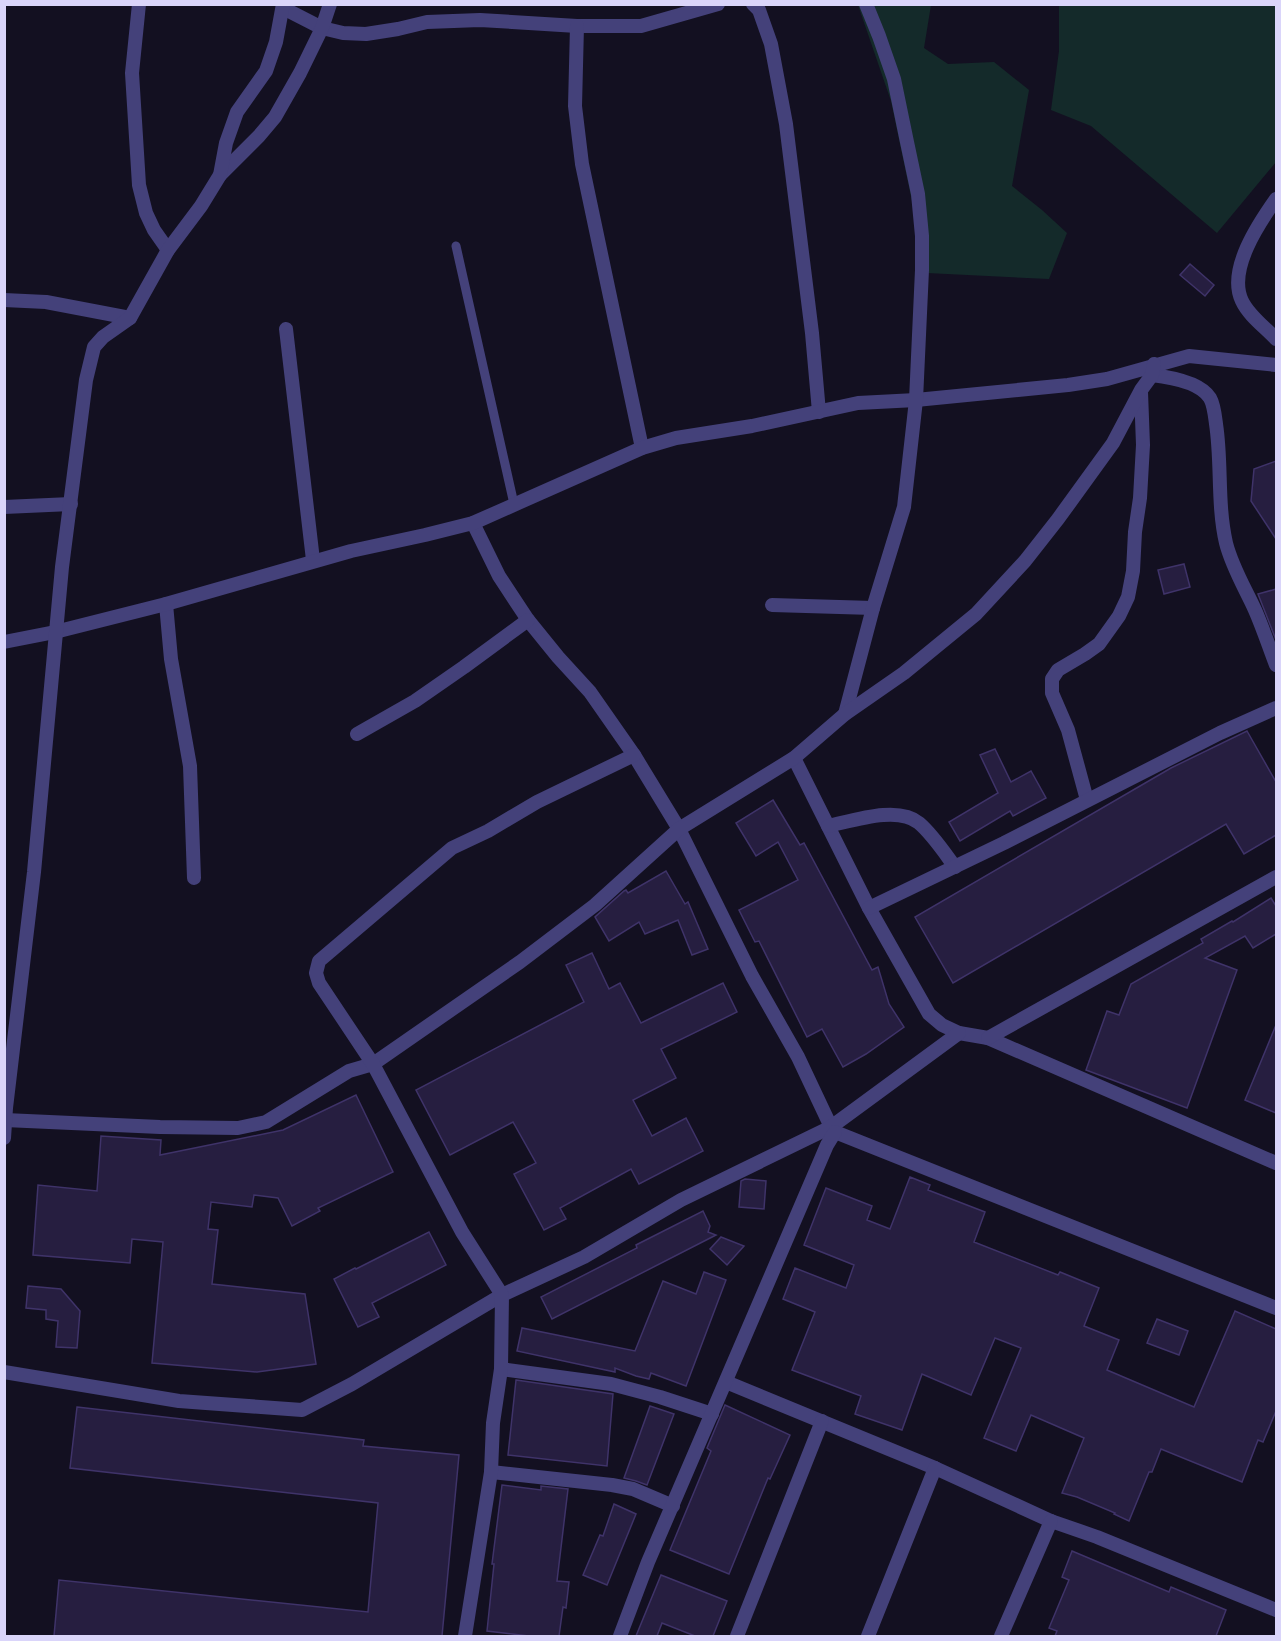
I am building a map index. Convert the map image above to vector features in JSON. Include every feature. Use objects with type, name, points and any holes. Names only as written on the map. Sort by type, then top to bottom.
[{"type":"street","points":[[139,4],[132,73],[139,185],[146,213],[154,230],[168,250]]},
{"type":"street","points":[[4,1138],[5,1112],[34,872],[55,632],[86,380],[94,347],[103,337],[130,318],[168,250],[220,176],[275,117],[322,28],[330,4]]},
{"type":"street","points":[[220,176],[226,143],[237,112],[266,71],[276,42],[283,6],[322,28],[344,33],[366,34],[437,21],[480,20],[577,26],[641,26],[718,4]]},
{"type":"street","points":[[753,4],[759,10],[771,44],[786,124],[812,333],[819,412]]},
{"type":"street","points":[[845,714],[873,608],[904,507],[916,400],[922,270],[918,194],[894,79],[866,4]]},
{"type":"street","points":[[577,26],[575,106],[582,164],[642,448]]},
{"type":"street","points":[[1276,199],[1258,224],[1242,261],[1237,282],[1241,299],[1249,312],[1276,339]]},
{"type":"street","points":[[456,246],[514,504]]},
{"type":"street","points":[[4,300],[46,302],[130,318]]},
{"type":"street","points":[[286,329],[314,560]]},
{"type":"street","points":[[4,642],[55,632],[166,604],[314,560],[473,523],[642,448],[676,438],[752,426],[858,403],[916,400],[1107,379],[1153,370],[1189,356],[1276,365]]},
{"type":"street","points":[[5,1112],[160,1127],[238,1128],[266,1122],[349,1071],[373,1064],[520,962],[595,905],[679,829],[794,758],[845,714],[904,673],[976,614],[1025,561],[1106,453],[1153,370]]},
{"type":"street","points":[[1153,370],[1201,388],[1210,398],[1215,413],[1219,445],[1222,522],[1226,543],[1231,560],[1256,612],[1276,665]]},
{"type":"street","points":[[1087,800],[1068,730],[1052,693],[1052,679],[1058,670],[1099,644],[1119,616],[1128,597],[1133,571],[1140,498],[1143,445],[1141,390]]},
{"type":"street","points":[[4,507],[70,504]]},
{"type":"street","points":[[473,523],[499,576],[528,620],[590,692],[634,755],[679,829],[752,976],[798,1057],[833,1129],[1276,1308]]},
{"type":"street","points":[[166,604],[171,659],[190,766],[194,878]]},
{"type":"street","points":[[772,604],[873,608]]},
{"type":"street","points":[[357,734],[415,701],[528,620]]},
{"type":"street","points":[[869,908],[1220,733],[1276,708]]},
{"type":"street","points":[[465,1636],[490,1472],[493,1423],[501,1368],[502,1295],[462,1232],[373,1064],[319,982],[316,973],[319,961],[452,848],[488,831],[537,802],[634,755]]},
{"type":"street","points":[[794,758],[869,908],[929,1014],[959,1033],[988,1038],[1276,1163]]},
{"type":"street","points":[[828,826],[888,814],[907,816],[918,822],[954,867]]},
{"type":"street","points":[[988,1038],[1276,877]]},
{"type":"street","points":[[4,1372],[178,1401],[302,1410],[352,1384],[502,1295],[584,1257],[681,1200],[833,1129],[959,1033]]},
{"type":"street","points":[[620,1636],[648,1562],[833,1129]]},
{"type":"street","points":[[501,1368],[611,1384],[712,1414]]},
{"type":"street","points":[[726,1382],[935,1468],[1051,1521],[1276,1610]]},
{"type":"street","points":[[736,1636],[822,1421]]},
{"type":"street","points":[[868,1636],[935,1468]]},
{"type":"street","points":[[490,1472],[623,1487],[673,1506]]},
{"type":"street","points":[[1001,1636],[1051,1521]]},
{"type":"green space","points":[[858,5],[931,5],[924,48],[948,64],[994,62],[1029,90],[1012,186],[1067,233],[1049,279],[927,273],[891,101]]},
{"type":"green space","points":[[1059,5],[1276,5],[1276,162],[1217,233],[1091,126],[1051,110],[1059,51]]},
{"type":"building","points":[[1190,264],[1214,285],[1205,296],[1180,275]]},
{"type":"building","points":[[1276,461],[1276,539],[1251,501],[1254,469]]},
{"type":"building","points":[[1184,564],[1190,587],[1164,594],[1158,570]]},
{"type":"building","points":[[1276,589],[1276,640],[1258,594]]},
{"type":"building","points":[[1247,731],[1276,782],[1276,835],[1244,854],[1226,824],[953,983],[915,917],[1171,768]]},
{"type":"building","points":[[995,749],[1011,782],[1031,771],[1046,798],[1013,816],[1010,811],[960,841],[949,822],[998,793],[980,755]]},
{"type":"building","points":[[773,800],[800,845],[804,843],[872,970],[878,967],[889,1004],[904,1027],[843,1067],[822,1029],[807,1037],[759,941],[755,942],[739,910],[798,880],[778,842],[756,856],[736,823]]},
{"type":"building","points":[[666,871],[685,904],[688,902],[708,949],[692,955],[678,920],[645,934],[639,922],[609,941],[595,917],[624,891],[628,893]]},
{"type":"building","points":[[1271,898],[1276,906],[1276,934],[1253,948],[1245,936],[1205,958],[1237,970],[1187,1108],[1086,1070],[1107,1011],[1119,1015],[1131,984],[1203,943],[1201,939]]},
{"type":"building","points":[[592,953],[609,989],[620,983],[641,1023],[723,983],[737,1012],[661,1049],[676,1078],[633,1100],[652,1136],[686,1118],[703,1151],[639,1184],[631,1169],[560,1208],[566,1219],[544,1230],[514,1174],[536,1163],[513,1122],[450,1155],[416,1090],[584,1002],[566,965]]},
{"type":"building","points":[[1276,1025],[1276,1113],[1245,1100]]},
{"type":"building","points":[[356,1095],[393,1172],[318,1208],[320,1211],[292,1226],[278,1198],[254,1195],[252,1207],[211,1202],[208,1229],[218,1230],[212,1284],[305,1294],[316,1364],[257,1372],[152,1363],[163,1242],[132,1239],[130,1263],[33,1255],[38,1185],[97,1191],[101,1136],[161,1140],[160,1155],[283,1130]]},
{"type":"building","points":[[910,1177],[930,1185],[928,1190],[985,1212],[974,1242],[1058,1275],[1060,1272],[1099,1288],[1084,1326],[1119,1340],[1107,1370],[1194,1407],[1235,1311],[1276,1329],[1276,1411],[1263,1442],[1258,1440],[1242,1482],[1161,1449],[1129,1521],[1077,1497],[1062,1493],[1084,1438],[1031,1415],[1016,1451],[984,1438],[1021,1348],[995,1338],[971,1395],[922,1374],[902,1430],[855,1414],[861,1396],[792,1370],[815,1312],[783,1299],[795,1268],[846,1288],[854,1265],[804,1245],[826,1188],[872,1206],[867,1220],[890,1229]]},
{"type":"building","points":[[745,1179],[766,1181],[764,1209],[739,1207],[741,1181]]},
{"type":"building","points":[[703,1211],[710,1226],[708,1232],[716,1235],[552,1319],[541,1297]]},
{"type":"building","points":[[429,1232],[446,1265],[372,1303],[379,1317],[358,1327],[334,1279]]},
{"type":"building","points":[[721,1237],[744,1246],[727,1265],[710,1249]]},
{"type":"building","points":[[704,1272],[726,1280],[686,1386],[651,1373],[649,1379],[615,1368],[615,1372],[517,1351],[522,1328],[635,1351],[663,1281],[696,1294]]},
{"type":"building","points":[[28,1286],[61,1289],[80,1311],[77,1348],[56,1347],[58,1321],[46,1319],[46,1310],[26,1308]]},
{"type":"building","points":[[1157,1319],[1188,1331],[1179,1355],[1147,1343]]},
{"type":"building","points":[[516,1380],[613,1394],[607,1466],[508,1455]]},
{"type":"building","points":[[725,1405],[790,1435],[770,1479],[768,1478],[729,1574],[670,1550],[711,1451],[707,1448]]},
{"type":"building","points":[[650,1406],[674,1414],[647,1485],[624,1478]]},
{"type":"building","points":[[77,1407],[364,1440],[363,1446],[459,1455],[442,1636],[54,1636],[59,1580],[368,1612],[378,1503],[70,1468]]},
{"type":"building","points":[[502,1485],[541,1490],[541,1486],[568,1489],[557,1581],[569,1582],[559,1636],[529,1636],[487,1631],[494,1564],[492,1564]]},
{"type":"building","points":[[614,1504],[636,1514],[607,1585],[583,1575],[600,1535],[603,1536]]},
{"type":"building","points":[[1072,1551],[1169,1592],[1171,1587],[1226,1610],[1216,1636],[1055,1636],[1057,1631],[1049,1628],[1069,1580],[1062,1577]]},
{"type":"building","points":[[661,1575],[727,1601],[713,1636],[695,1636],[662,1623],[657,1636],[636,1636]]}]
